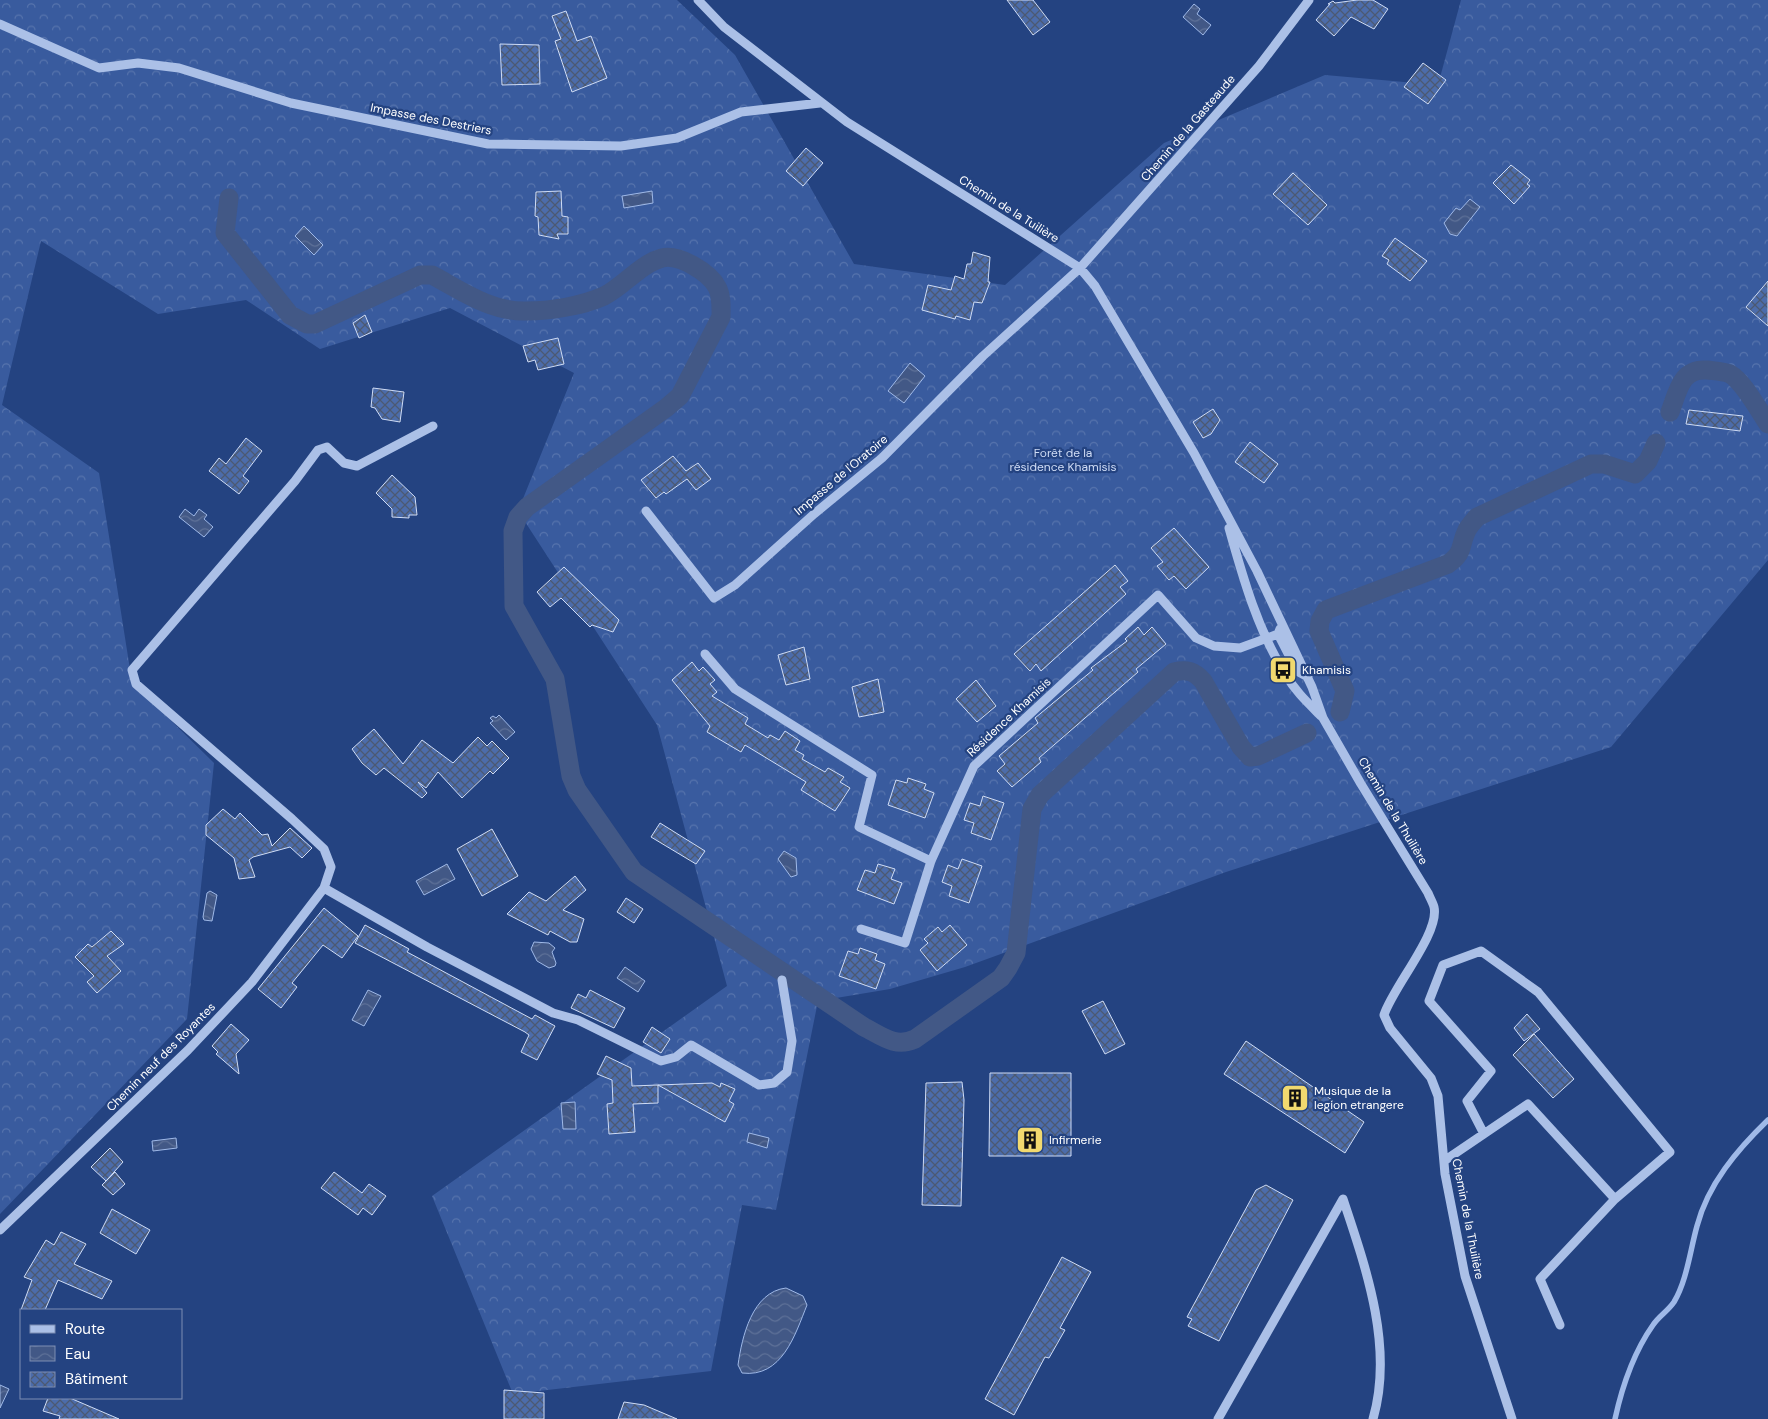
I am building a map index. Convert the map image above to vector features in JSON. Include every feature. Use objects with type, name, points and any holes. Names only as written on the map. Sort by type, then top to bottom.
[{"type":"street","name":"Chemin de la Tuilière","points":[[698,0],[724,27],[820,103],[1080,268],[1095,286],[1125,336],[1194,454],[1225,513]]},
{"type":"street","name":"Chemin de la Gasteaude","points":[[1080,268],[1259,66],[1309,0]]},
{"type":"street","name":"Impasse des Destriers","points":[[0,24],[99,68],[138,63],[179,68],[291,103],[488,144],[621,146],[677,138],[741,112],[820,103]]},
{"type":"street","name":"Impasse de l'Oratoire","points":[[646,511],[714,598],[735,585],[814,514],[882,458],[983,356],[1080,268]]},
{"type":"street","points":[[433,426],[357,466],[344,463],[326,447],[318,450],[295,481],[132,670],[136,684],[324,849],[331,867],[324,888],[428,947],[553,1013],[578,1020],[661,1061],[676,1057],[691,1046],[759,1085],[774,1083],[786,1072],[792,1041],[782,980]]},
{"type":"street","name":"Chemin de la Thuilière","points":[[1225,513],[1308,677],[1323,718],[1428,893],[1434,908],[1433,923],[1429,936],[1389,999],[1384,1015],[1390,1028],[1431,1078],[1439,1104],[1444,1160],[1465,1276],[1512,1419]]},
{"type":"street","name":"Chemin de la Thuilière","points":[[1225,513],[1243,578],[1267,638],[1285,675],[1300,695],[1323,718]]},
{"type":"street","name":"Résidence Khamisis","points":[[931,861],[974,766],[1158,595],[1196,638],[1214,646],[1240,648],[1267,638]]},
{"type":"street","points":[[1267,638],[1278,634],[1282,624]]},
{"type":"street","points":[[1278,634],[1297,672],[1308,677]]},
{"type":"street","points":[[705,654],[736,690],[872,776],[859,827],[931,861],[904,943],[861,929]]},
{"type":"street","name":"Chemin neuf des Royantes","points":[[0,1230],[188,1050],[252,982],[324,888]]},
{"type":"street","points":[[1484,1134],[1467,1101],[1491,1071],[1429,1001],[1443,964],[1480,951],[1538,992],[1670,1152],[1615,1199],[1540,1279],[1560,1325]]},
{"type":"street","points":[[1444,1160],[1528,1104],[1615,1199]]},
{"type":"street","points":[[1218,1419],[1343,1199],[1365,1265],[1380,1349],[1378,1401],[1373,1419]]},
{"type":"green space","name":"Forêt de la résidence Khamisis","points":[[0,0],[677,0],[735,55],[854,264],[1005,285],[1164,143],[1325,75],[1438,85],[1461,0],[1768,0],[1768,560],[1611,747],[1226,872],[965,967],[890,989],[818,1001],[776,1210],[742,1205],[711,1371],[513,1394],[432,1196],[727,986],[657,725],[518,511],[574,373],[450,308],[320,349],[246,300],[158,314],[41,241],[2,405],[99,473],[132,682],[214,763],[187,1019],[0,1214]]},
{"type":"water","points":[[1194,4],[1200,9],[1197,14],[1211,25],[1203,35],[1183,17]]},
{"type":"water","points":[[652,191],[653,203],[624,208],[622,196]]},
{"type":"water","points":[[1470,199],[1480,207],[1457,236],[1450,234],[1444,223],[1456,208],[1460,210]]},
{"type":"water","points":[[304,226],[323,245],[314,255],[295,236]]},
{"type":"water","points":[[910,363],[925,376],[904,403],[888,391]]},
{"type":"water","points":[[185,509],[194,516],[199,509],[207,515],[204,519],[213,527],[204,537],[179,517]]},
{"type":"water","points":[[499,715],[515,732],[506,740],[490,723],[493,721],[490,718],[493,716],[496,718]]},
{"type":"water","points":[[784,851],[796,858],[797,875],[791,877],[778,859]]},
{"type":"water","points":[[447,864],[455,879],[424,895],[416,881]]},
{"type":"water","points":[[210,891],[217,895],[212,921],[204,920],[203,917],[207,893]]},
{"type":"water","points":[[534,942],[549,943],[555,948],[552,952],[556,963],[555,966],[549,968],[537,961],[531,949]]},
{"type":"water","points":[[625,967],[645,981],[638,992],[617,978]]},
{"type":"water","points":[[368,990],[381,996],[364,1026],[352,1020]]},
{"type":"water","points":[[575,1102],[576,1129],[563,1129],[561,1103]]},
{"type":"water","points":[[749,1133],[769,1138],[767,1148],[747,1142]]},
{"type":"water","points":[[176,1138],[177,1148],[153,1151],[152,1141]]},
{"type":"water","points":[[786,1288],[803,1296],[807,1305],[792,1341],[777,1362],[767,1369],[756,1373],[742,1373],[738,1365],[742,1342],[751,1317],[765,1298],[774,1291]]},
{"type":"water","points":[[0,1385],[9,1389],[0,1408]]},
{"type":"building","points":[[1007,0],[1033,0],[1050,22],[1033,35]]},
{"type":"building","points":[[1373,0],[1388,9],[1374,29],[1351,17],[1334,36],[1316,20],[1330,4],[1328,4],[1333,1],[1335,3]]},
{"type":"building","points":[[566,11],[577,41],[591,36],[607,78],[572,92],[555,41],[561,39],[552,16]]},
{"type":"building","points":[[500,44],[539,45],[540,84],[502,85]]},
{"type":"building","points":[[1423,63],[1446,80],[1428,104],[1404,87]]},
{"type":"building","points":[[806,148],[823,163],[803,186],[786,171]]},
{"type":"building","points":[[1511,165],[1530,180],[1527,184],[1530,186],[1514,204],[1493,183]]},
{"type":"building","points":[[1293,173],[1327,205],[1308,225],[1273,194]]},
{"type":"building","points":[[561,191],[562,216],[568,217],[568,234],[557,234],[559,239],[539,235],[538,217],[535,216],[536,192]]},
{"type":"building","points":[[1395,238],[1427,261],[1410,281],[1387,264],[1389,260],[1382,256]]},
{"type":"building","points":[[973,252],[990,257],[988,282],[990,282],[982,303],[974,302],[970,320],[956,316],[955,319],[922,310],[928,285],[951,290],[955,276],[964,279],[967,264],[971,264]]},
{"type":"building","points":[[1768,281],[1768,326],[1746,307]]},
{"type":"building","points":[[365,315],[372,332],[359,338],[353,323]]},
{"type":"building","points":[[558,338],[564,364],[538,370],[535,360],[528,362],[523,346]]},
{"type":"building","points":[[373,388],[404,392],[400,422],[382,419],[375,408],[371,407]]},
{"type":"building","points":[[1213,409],[1220,420],[1211,434],[1203,438],[1193,422]]},
{"type":"building","points":[[1689,410],[1743,416],[1740,431],[1686,424]]},
{"type":"building","points":[[246,438],[262,451],[243,476],[249,481],[239,494],[209,471],[219,458],[226,464]]},
{"type":"building","points":[[1250,442],[1278,464],[1264,483],[1235,462]]},
{"type":"building","points":[[673,456],[686,471],[698,463],[711,479],[696,490],[687,479],[666,494],[664,492],[656,498],[641,480]]},
{"type":"building","points":[[392,475],[415,497],[417,515],[409,515],[409,518],[392,517],[392,509],[376,493]]},
{"type":"building","points":[[1174,528],[1209,567],[1186,589],[1174,576],[1169,580],[1157,566],[1163,562],[1151,548]]},
{"type":"building","points":[[1115,565],[1128,581],[1120,587],[1126,594],[1041,671],[1036,664],[1030,671],[1014,654]]},
{"type":"building","points":[[564,567],[619,620],[613,632],[592,625],[590,627],[561,598],[550,607],[537,592]]},
{"type":"building","points":[[1138,627],[1144,635],[1152,627],[1166,644],[1136,669],[1138,672],[1039,758],[1041,762],[1012,787],[997,771],[1005,764],[999,756],[1038,723],[1035,718],[1093,670],[1091,668],[1127,641],[1125,639]]},
{"type":"building","points":[[804,647],[810,679],[786,685],[778,655]]},
{"type":"building","points":[[692,662],[699,671],[703,667],[715,680],[710,684],[717,692],[712,696],[748,718],[745,724],[768,738],[770,735],[779,740],[785,731],[800,741],[795,750],[804,755],[802,759],[825,772],[828,768],[844,777],[840,782],[850,788],[835,811],[801,790],[806,782],[745,745],[741,752],[707,732],[710,726],[672,680]]},
{"type":"building","points":[[878,679],[884,712],[859,717],[852,687]]},
{"type":"building","points":[[976,680],[996,706],[977,722],[956,699]]},
{"type":"building","points":[[374,729],[403,764],[422,740],[453,763],[478,737],[487,746],[492,741],[509,758],[493,774],[490,771],[462,798],[438,772],[426,788],[418,782],[427,793],[422,798],[384,768],[376,775],[362,763],[352,749]]},
{"type":"building","points":[[908,778],[926,784],[924,789],[934,793],[925,818],[888,805],[896,780],[907,783]]},
{"type":"building","points":[[983,796],[1004,803],[991,840],[971,833],[974,823],[964,820],[970,803],[980,806]]},
{"type":"building","points":[[223,809],[235,819],[240,813],[262,835],[268,834],[272,846],[290,828],[312,848],[302,858],[290,847],[253,857],[249,860],[255,877],[239,879],[234,858],[206,835],[206,825]]},
{"type":"building","points":[[660,823],[705,851],[696,864],[651,837]]},
{"type":"building","points":[[492,829],[518,876],[482,896],[457,849]]},
{"type":"building","points":[[962,859],[982,866],[969,903],[949,896],[952,886],[942,882],[948,865],[958,869]]},
{"type":"building","points":[[878,864],[895,869],[891,879],[902,883],[894,904],[857,890],[865,870],[875,873]]},
{"type":"building","points":[[575,876],[586,890],[563,910],[584,919],[577,942],[570,942],[550,931],[548,935],[507,914],[529,892],[546,901]]},
{"type":"building","points":[[626,898],[643,909],[634,923],[617,912]]},
{"type":"building","points":[[324,908],[358,936],[342,958],[323,945],[292,983],[297,987],[281,1008],[258,989]]},
{"type":"building","points":[[365,925],[409,949],[407,952],[532,1019],[535,1015],[555,1026],[537,1060],[521,1052],[529,1035],[525,1032],[355,943]]},
{"type":"building","points":[[950,925],[967,945],[937,971],[920,950],[928,943],[924,939],[938,927],[942,932]]},
{"type":"building","points":[[111,931],[124,944],[107,956],[121,971],[97,993],[87,982],[94,976],[75,957],[88,944],[92,947]]},
{"type":"building","points":[[860,948],[877,954],[875,960],[885,964],[876,989],[839,976],[848,951],[858,954]]},
{"type":"building","points":[[590,990],[625,1008],[614,1028],[571,1008],[578,994],[586,998]]},
{"type":"building","points":[[1103,1001],[1125,1044],[1105,1054],[1082,1011]]},
{"type":"building","points":[[1527,1014],[1540,1029],[1524,1041],[1514,1028]]},
{"type":"building","points":[[231,1024],[249,1040],[236,1054],[239,1074],[216,1054],[218,1052],[212,1046]]},
{"type":"building","points":[[652,1027],[670,1039],[661,1053],[643,1042]]},
{"type":"building","points":[[1534,1034],[1574,1079],[1553,1098],[1513,1055]]},
{"type":"building","name":"Musique de la legion etrangere","points":[[1246,1041],[1364,1122],[1345,1153],[1224,1074]]},
{"type":"building","points":[[606,1056],[631,1068],[632,1086],[658,1085],[658,1103],[633,1104],[635,1132],[609,1134],[607,1104],[613,1103],[612,1080],[597,1074]]},
{"type":"building","points":[[990,1073],[1071,1073],[1071,1156],[989,1156]]},
{"type":"building","points":[[962,1082],[964,1100],[961,1206],[922,1205],[926,1083]]},
{"type":"building","points":[[712,1083],[720,1087],[721,1083],[735,1089],[729,1101],[734,1104],[725,1122],[658,1085]]},
{"type":"building","points":[[110,1148],[123,1162],[106,1181],[91,1167]]},
{"type":"building","points":[[115,1172],[125,1184],[113,1195],[102,1185]]},
{"type":"building","points":[[334,1172],[362,1193],[369,1184],[386,1196],[372,1215],[363,1208],[358,1215],[321,1188]]},
{"type":"building","points":[[1266,1185],[1293,1200],[1219,1341],[1188,1326],[1192,1319],[1187,1317],[1256,1190]]},
{"type":"building","points":[[112,1209],[150,1230],[136,1254],[100,1233]]},
{"type":"building","points":[[61,1232],[86,1244],[74,1264],[112,1281],[102,1299],[58,1280],[45,1309],[21,1309],[32,1280],[24,1277],[46,1240],[54,1245]]},
{"type":"building","points":[[1062,1257],[1091,1272],[1060,1328],[1065,1330],[1049,1358],[1045,1357],[1014,1415],[985,1399]]},
{"type":"building","points":[[504,1390],[544,1393],[544,1419],[504,1419]]},
{"type":"building","points":[[48,1399],[72,1399],[119,1419],[59,1419],[60,1416],[43,1411]]},
{"type":"building","points":[[624,1402],[644,1405],[677,1419],[618,1419]]},
{"type":"waterway","points":[[229,198],[225,233],[290,315],[307,324],[315,324],[420,275],[432,275],[466,294],[489,304],[501,308],[526,311],[566,307],[595,300],[611,292],[646,265],[662,258],[669,257],[685,261],[701,270],[713,281],[720,294],[721,317],[680,396],[527,507],[518,517],[513,531],[514,606],[555,679],[571,776],[577,790],[634,872],[864,1027],[889,1040],[901,1042],[915,1039],[1001,978],[1016,953],[1032,809],[1040,795],[1174,672],[1190,672],[1203,681],[1241,747],[1250,757],[1258,756],[1307,733]]},
{"type":"waterway","points":[[1670,412],[1678,389],[1686,377],[1698,370],[1719,371],[1730,374],[1741,383],[1768,424]]},
{"type":"waterway","points":[[1340,712],[1345,691],[1319,631],[1320,621],[1326,610],[1448,564],[1457,556],[1467,530],[1477,517],[1591,464],[1604,464],[1635,474],[1648,461],[1656,443]]},
{"type":"waterway","points":[[1615,1419],[1634,1358],[1646,1335],[1672,1305],[1678,1293],[1685,1275],[1697,1226],[1708,1196],[1725,1168],[1745,1143],[1768,1120]]},
{"type":"place","name":"Khamisis","points":[[1283,670]]},
{"type":"place","name":"Musique de la legion etrangere","points":[[1295,1098]]},
{"type":"place","name":"Infirmerie","points":[[1030,1140]]}]
